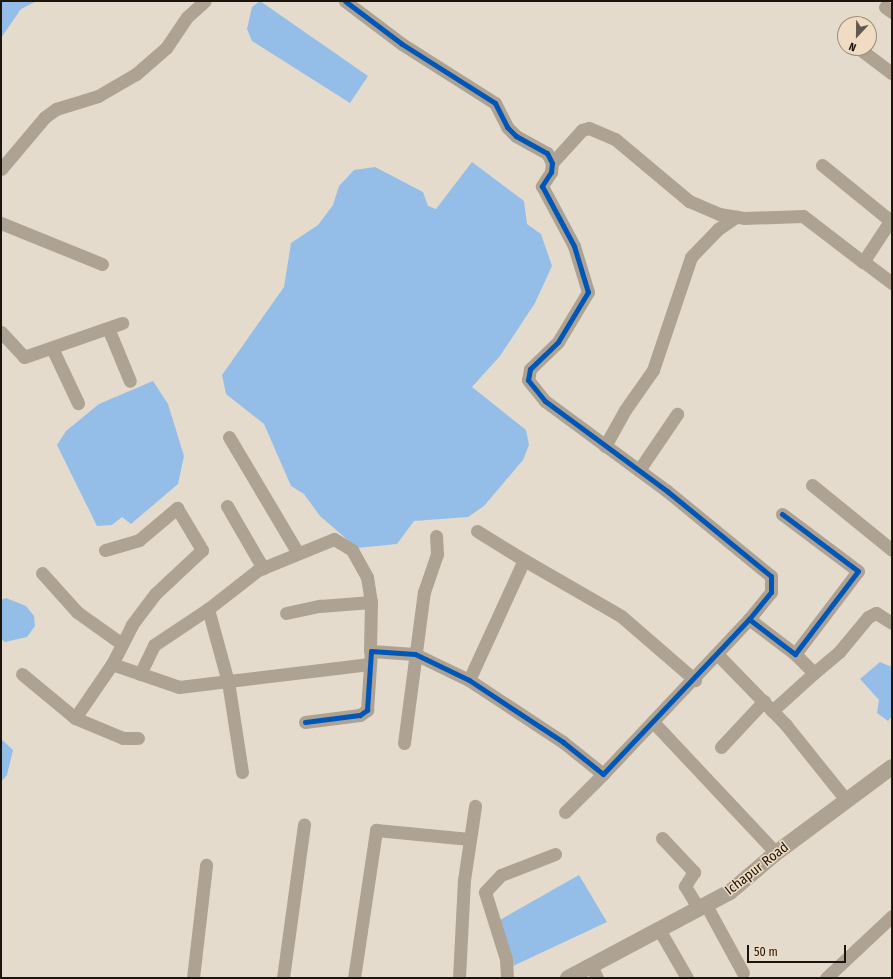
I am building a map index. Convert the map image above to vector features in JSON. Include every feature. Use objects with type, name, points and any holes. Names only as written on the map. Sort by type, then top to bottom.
[{"type":"street","points":[[2,165],[45,117],[56,109],[98,96],[136,74],[166,48],[187,17],[205,1]]},
{"type":"street","points":[[345,1],[402,44],[495,103],[507,127],[516,136],[547,153],[552,163],[551,172],[542,186],[574,246],[588,292],[558,342],[530,369],[528,380],[546,401],[639,470],[771,576],[771,592],[718,655],[654,724],[565,812]]},
{"type":"street","points":[[869,56],[892,73]]},
{"type":"street","points":[[552,163],[582,130],[589,128],[615,139],[688,201],[719,214],[736,217],[804,216],[892,283]]},
{"type":"street","points":[[822,165],[891,220],[864,262]]},
{"type":"street","points":[[605,446],[625,410],[653,370],[691,257],[718,229],[736,217]]},
{"type":"street","points":[[1,223],[102,264]]},
{"type":"street","points":[[1,332],[24,357],[122,323]]},
{"type":"street","points":[[108,328],[130,381]]},
{"type":"street","points":[[52,348],[78,403]]},
{"type":"street","points":[[639,470],[677,414]]},
{"type":"street","points":[[229,437],[298,553]]},
{"type":"street","points":[[812,485],[892,550]]},
{"type":"street","points":[[227,506],[263,568]]},
{"type":"street","points":[[75,718],[112,664],[122,644],[155,594],[202,550],[177,508],[139,540],[105,550]]},
{"type":"street","points":[[782,514],[858,571],[795,654]]},
{"type":"street","points":[[478,531],[524,560],[621,616],[695,680]]},
{"type":"street","points":[[404,743],[424,592],[437,554],[436,536]]},
{"type":"street","points":[[140,674],[154,645],[208,609],[263,568],[334,539],[352,550],[367,577],[371,602],[367,710],[360,715],[305,722]]},
{"type":"street","points":[[469,680],[524,560]]},
{"type":"street","points":[[42,573],[77,612],[122,644]]},
{"type":"street","points":[[286,613],[320,606],[371,602]]},
{"type":"street","points":[[208,609],[228,682],[242,772]]},
{"type":"street","points":[[721,747],[768,706],[814,673],[839,652],[868,617],[876,613],[892,623]]},
{"type":"street","points":[[749,619],[795,654],[814,673]]},
{"type":"street","points":[[112,664],[179,687],[228,682],[369,657],[415,654],[469,680],[563,742],[603,774]]},
{"type":"street","points":[[718,655],[768,706],[846,800]]},
{"type":"street","points":[[22,674],[75,718],[123,738],[138,738]]},
{"type":"street","points":[[654,724],[776,853]]},
{"type":"street","name":"Ichapur Road","points":[[568,978],[594,972],[660,931],[730,892],[776,853],[892,766]]},
{"type":"street","points":[[459,978],[459,940],[475,806]]},
{"type":"street","points":[[283,978],[304,824]]},
{"type":"street","points":[[354,978],[376,830],[470,839]]},
{"type":"street","points":[[662,838],[694,872],[685,886],[703,907],[743,973]]},
{"type":"street","points":[[507,978],[506,958],[485,892],[501,876],[555,854]]},
{"type":"street","points":[[193,978],[206,865]]},
{"type":"street","points":[[826,978],[892,916]]},
{"type":"street","points":[[660,931],[687,978]]},
{"type":"water","points":[[1,1],[37,1],[21,9],[1,38]]},
{"type":"water","points":[[260,1],[368,76],[350,103],[252,41],[247,29],[252,7]]},
{"type":"water","points":[[472,162],[524,201],[527,224],[541,234],[552,266],[535,303],[500,356],[472,387],[526,430],[529,445],[523,460],[484,506],[468,517],[414,521],[397,544],[357,548],[320,516],[304,494],[291,486],[264,424],[226,394],[222,375],[284,287],[291,243],[318,225],[333,205],[339,186],[354,170],[375,167],[423,192],[428,206],[436,209]]},
{"type":"water","points":[[153,381],[168,404],[184,456],[178,484],[131,524],[122,517],[112,525],[97,526],[57,445],[66,431],[99,404]]},
{"type":"water","points":[[6,598],[26,606],[34,616],[35,626],[27,637],[5,642],[1,639],[1,600]]},
{"type":"water","points":[[880,662],[892,667],[892,716],[888,721],[877,713],[879,700],[860,679]]},
{"type":"water","points":[[1,739],[13,750],[7,775],[1,782]]},
{"type":"water","points":[[579,875],[607,922],[513,966],[498,921]]},
{"type":"cycle path","points":[[345,1],[402,44],[495,103],[507,127],[516,136],[547,153],[552,163],[551,172],[542,186],[574,246],[588,292],[558,342],[530,369],[528,380],[545,401],[667,491],[771,576],[771,592],[749,619],[795,654],[858,571],[782,514]]},
{"type":"cycle path","points":[[305,722],[360,715],[367,710],[371,651],[415,654],[469,680],[563,742],[603,774],[749,619]]}]
